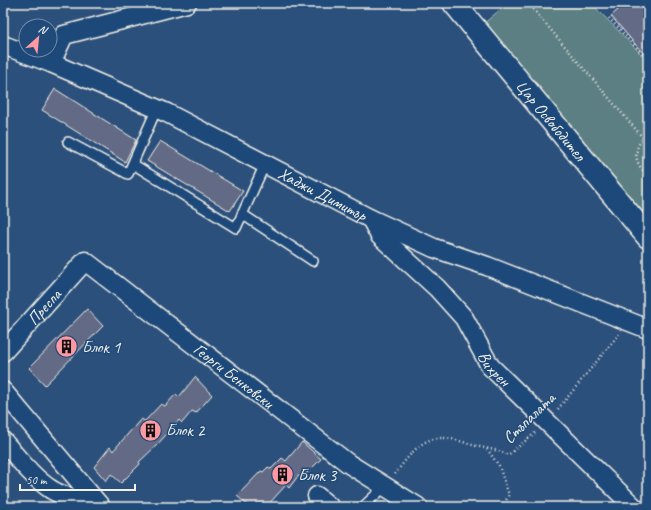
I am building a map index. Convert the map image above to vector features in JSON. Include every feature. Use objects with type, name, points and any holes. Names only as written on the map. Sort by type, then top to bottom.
[{"type":"street","points":[[51,63],[64,35],[187,3]]},
{"type":"street","name":"Цар Освободител","points":[[454,3],[648,237]]},
{"type":"street","name":"Хаджи Димитър","points":[[3,45],[51,63],[157,108],[371,219],[434,248],[488,266],[648,329]]},
{"type":"street","name":"Вихрен","points":[[371,219],[380,236],[437,288],[464,318],[490,366],[548,421],[634,507]]},
{"type":"street","name":"Преспа","points":[[3,352],[85,261]]},
{"type":"street","name":"Георги Бенковски","points":[[85,261],[349,464],[418,507]]},
{"type":"street","points":[[3,391],[9,404],[100,506]]},
{"type":"street","points":[[3,441],[52,491],[67,497],[81,499],[100,506]]},
{"type":"lane","points":[[68,142],[128,174],[157,108]]},
{"type":"lane","points":[[133,164],[236,228],[265,164]]},
{"type":"lane","points":[[242,214],[313,261]]},
{"type":"lane","points":[[363,507],[384,487]]},
{"type":"path","points":[[528,3],[643,138]]},
{"type":"path","points":[[609,18],[648,60]]},
{"type":"path","points":[[648,135],[643,138],[639,144],[636,158],[639,165],[648,174]]},
{"type":"path","name":"Стъпалата","points":[[384,487],[410,454],[430,440],[440,438],[497,449],[508,454],[523,445],[548,421],[630,322]]},
{"type":"path","points":[[487,448],[499,466],[509,495],[502,507]]},
{"type":"green space","points":[[508,3],[591,3],[648,61],[648,228],[476,30]]},
{"type":"building","points":[[612,3],[648,3],[648,59],[611,16],[618,10]]},
{"type":"building","points":[[55,89],[136,140],[125,162],[42,110]]},
{"type":"building","points":[[160,141],[243,191],[230,211],[147,161]]},
{"type":"building","name":"Блок 1","points":[[87,309],[103,326],[45,385],[29,368]]},
{"type":"building","name":"Блок 2","points":[[195,377],[212,395],[196,413],[192,411],[182,423],[179,420],[121,483],[111,474],[106,481],[94,467],[110,447],[113,451],[141,419],[145,421],[161,404],[165,406],[176,394],[179,397]]},
{"type":"building","name":"Блок 3","points":[[302,442],[321,459],[303,477],[298,476],[289,488],[286,485],[266,507],[250,507],[237,496],[261,471],[263,472],[268,467],[271,469],[282,458],[286,461]]},
{"type":"place","name":"Блок 1","points":[[66,347]]},
{"type":"place","name":"Блок 2","points":[[151,430]]},
{"type":"place","name":"Блок 3","points":[[282,475]]}]
